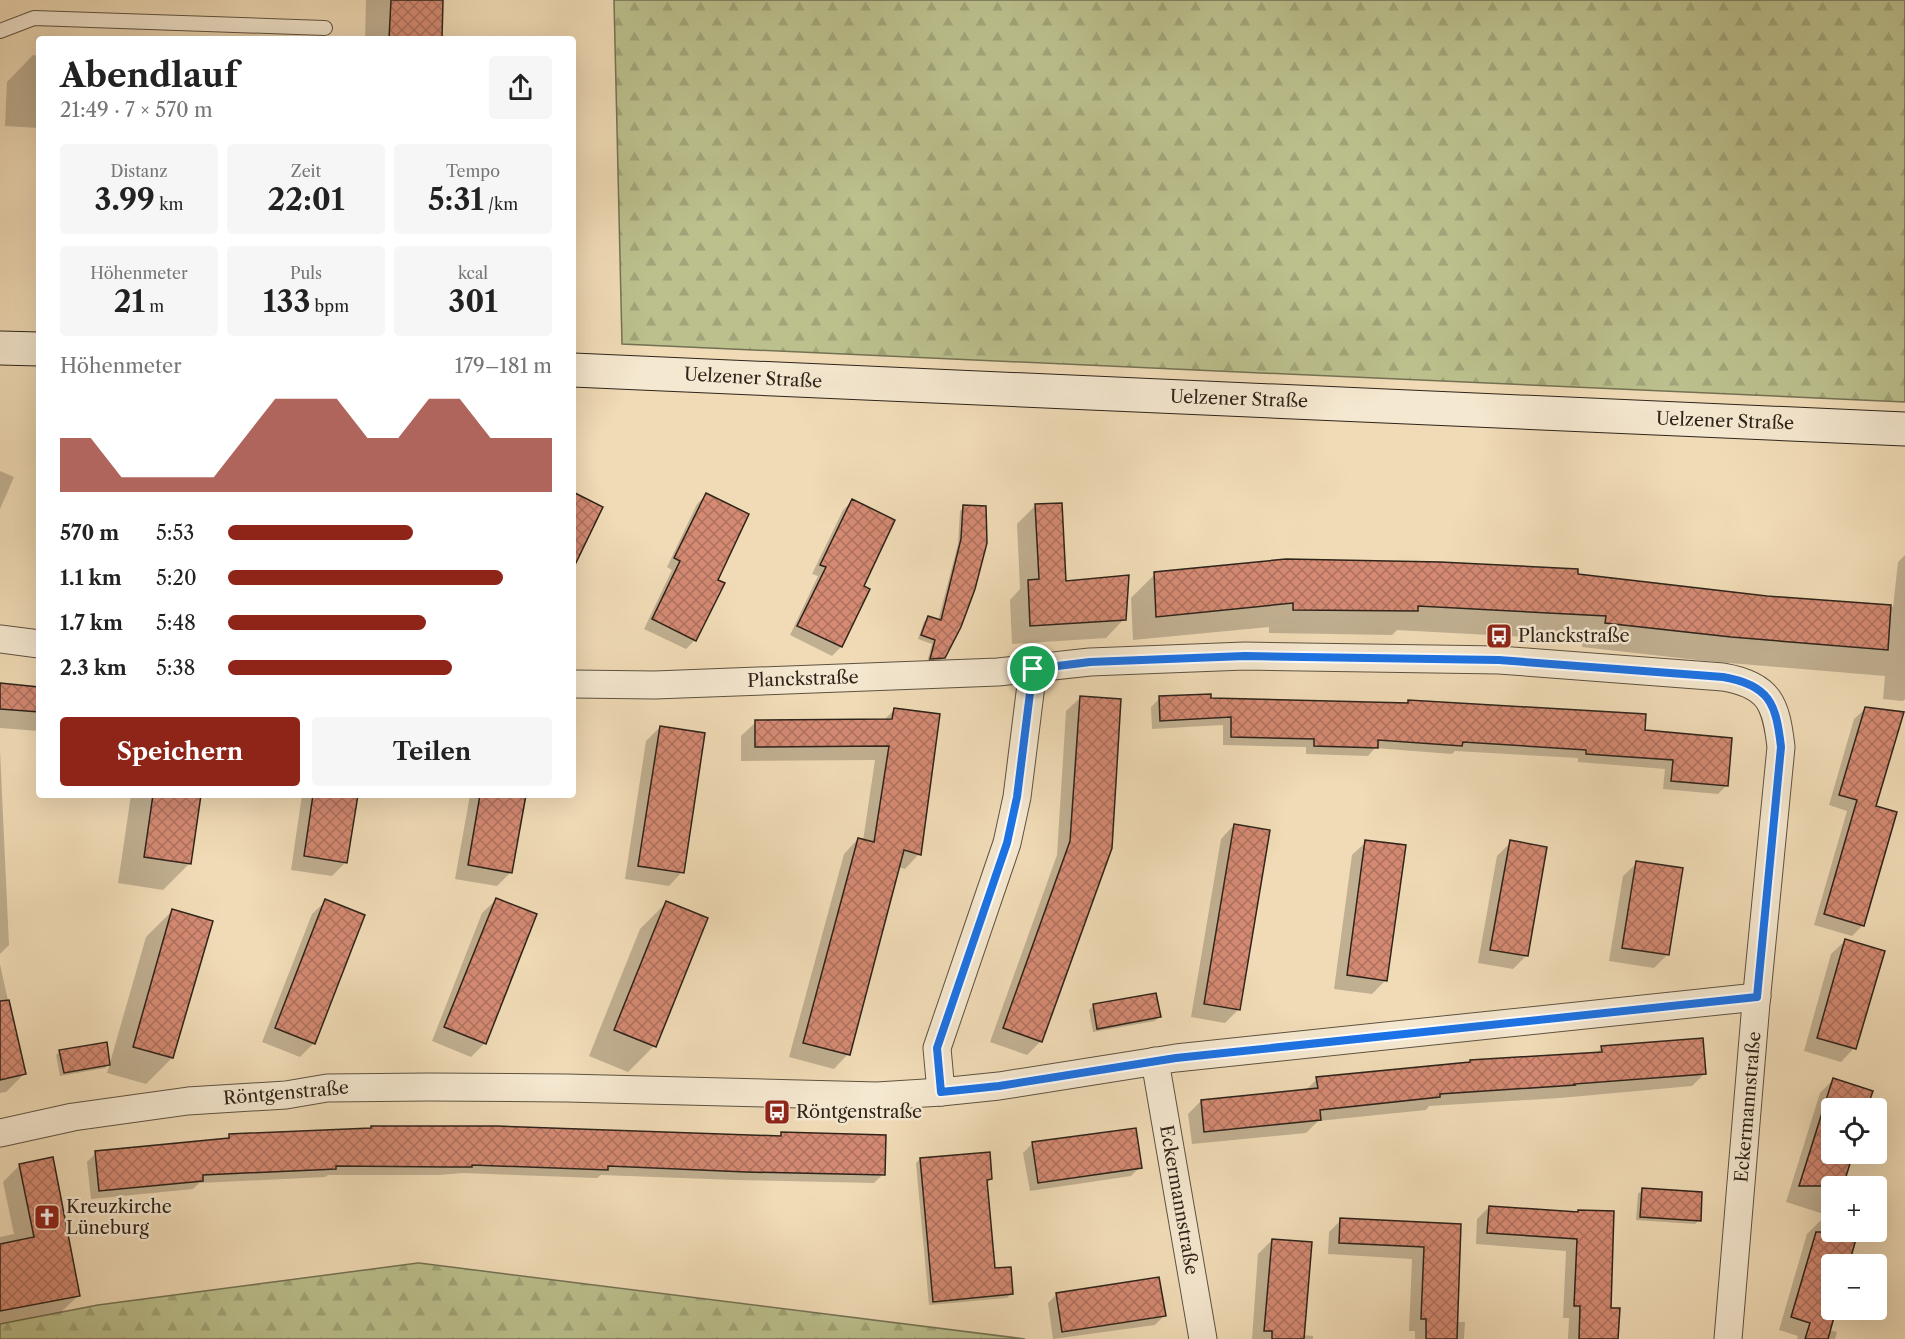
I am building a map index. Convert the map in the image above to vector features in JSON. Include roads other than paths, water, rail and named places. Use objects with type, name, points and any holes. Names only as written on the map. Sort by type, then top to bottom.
[{"type":"main road","points":[[0,348],[36,349]]},
{"type":"main road","name":"Uelzener Straße","points":[[576,370],[1905,429]]},
{"type":"street","points":[[0,639],[36,644]]},
{"type":"street","name":"Planckstraße","points":[[576,684],[655,685],[1033,669],[1090,662],[1189,657],[1331,656],[1535,662],[1739,679]]},
{"type":"street","points":[[941,1092],[937,1048],[1007,843],[1018,786],[1033,669]]},
{"type":"street","name":"Eckermannstraße","points":[[1728,1339],[1781,747],[1778,720],[1772,706],[1753,684],[1739,679]]},
{"type":"street","name":"Röntgenstraße","points":[[0,1133],[73,1117],[188,1101],[286,1095],[327,1088],[566,1088],[877,1096],[941,1092],[999,1086],[1155,1061],[1757,997]]},
{"type":"street","name":"Eckermannstraße","points":[[1155,1061],[1203,1339]]},
{"type":"lane","points":[[0,31],[34,18],[325,28]]},
{"type":"place","name":"Planckstraße","points":[[1499,636]]},
{"type":"place","name":"Röntgenstraße","points":[[777,1112]]},
{"type":"place","name":"Kreuzkirche Lüneburg","points":[[47,1217]]}]
